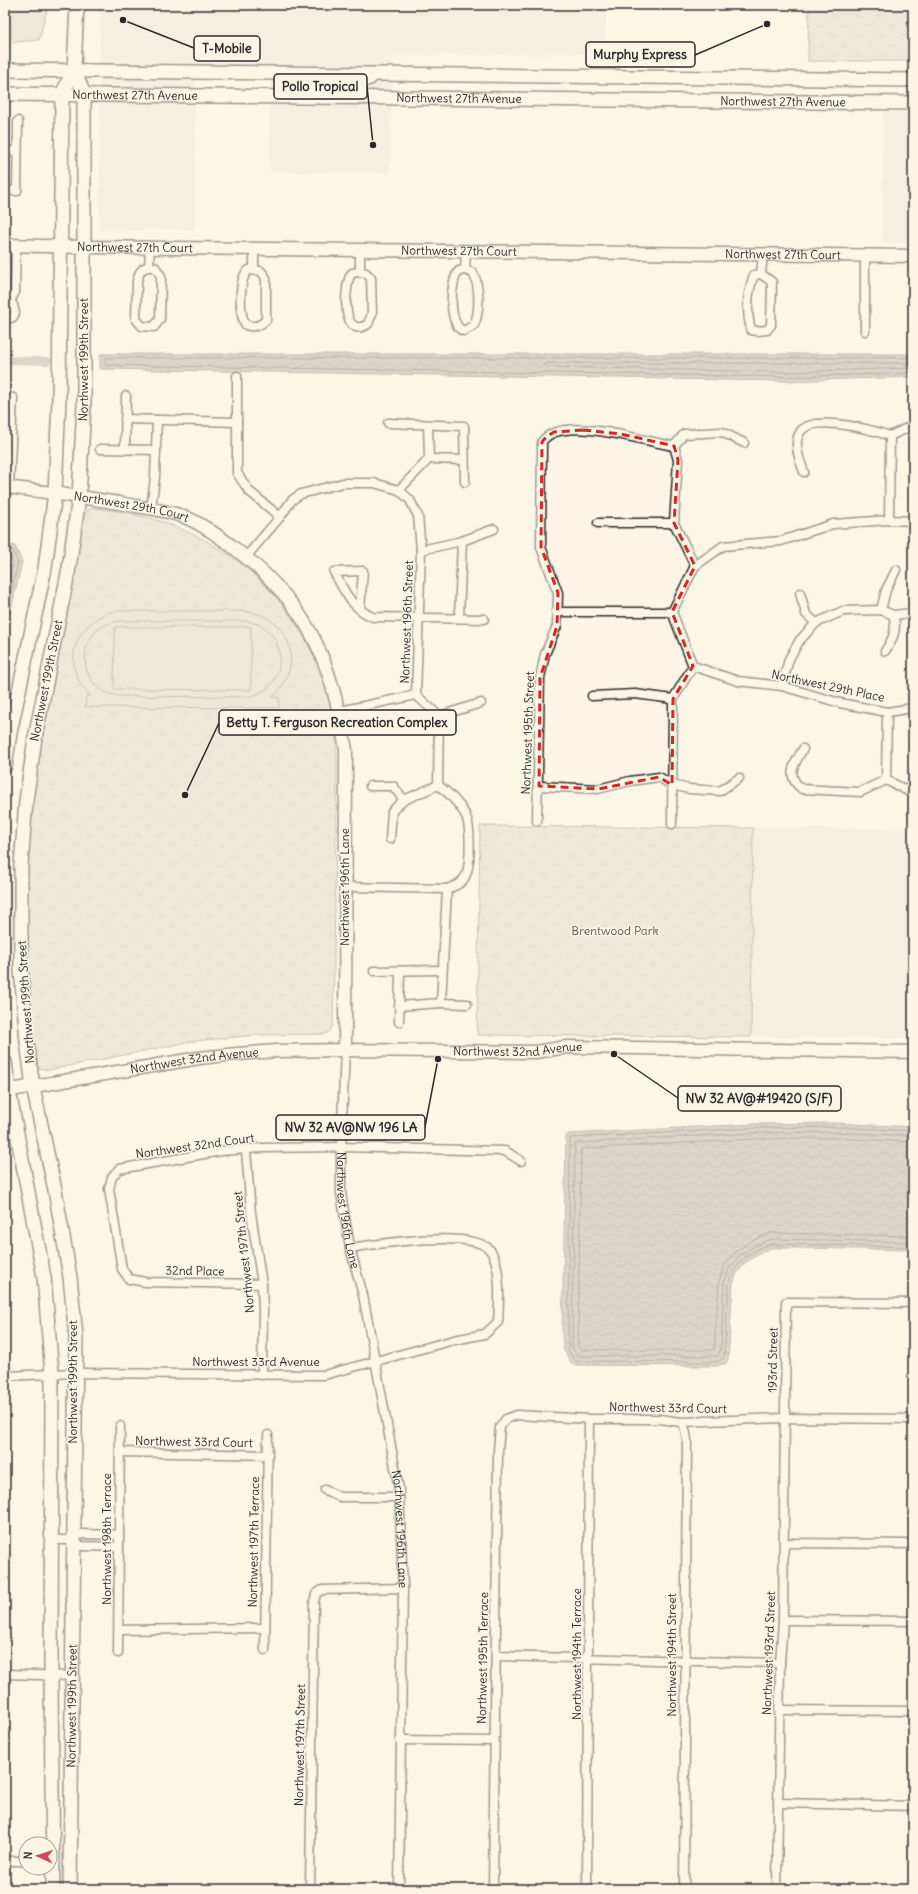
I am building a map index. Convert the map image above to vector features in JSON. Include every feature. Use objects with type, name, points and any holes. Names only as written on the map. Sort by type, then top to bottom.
[{"type":"main road","name":"Northwest 199th Street","points":[[5,766],[10,733],[45,568],[55,494],[60,398],[62,94],[74,70],[77,5]]},
{"type":"main road","name":"Northwest 27th Avenue","points":[[5,70],[913,80]]},
{"type":"main road","name":"Northwest 199th Street","points":[[70,1889],[76,1336],[70,1277],[55,1190],[33,1087],[21,970],[22,857],[26,802],[34,738],[69,568],[79,497],[84,404],[84,94],[74,70]]},
{"type":"main road","points":[[339,97],[342,90],[350,84],[381,74]]},
{"type":"main road","name":"Northwest 27th Avenue","points":[[5,94],[913,103]]},
{"type":"main road","name":"Northwest 199th Street","points":[[5,1062],[7,1091],[44,1277],[52,1374],[52,1836]]},
{"type":"main road","name":"Northwest 199th Street","points":[[53,1876],[53,1889]]},
{"type":"street","points":[[5,190],[17,191],[18,121]]},
{"type":"street","points":[[5,151],[17,152]]},
{"type":"street","name":"Northwest 27th Court","points":[[11,245],[150,248],[466,250],[913,256]]},
{"type":"street","points":[[5,320],[13,317],[15,313],[13,305],[8,302],[15,292],[11,245]]},
{"type":"street","points":[[149,267],[150,248]]},
{"type":"street","points":[[254,248],[254,270]]},
{"type":"street","points":[[360,250],[360,272]]},
{"type":"street","points":[[465,270],[466,250]]},
{"type":"street","points":[[761,274],[762,254]]},
{"type":"street","points":[[865,255],[865,332]]},
{"type":"street","points":[[149,267],[155,267],[160,276],[160,319],[154,327],[145,328],[138,323],[136,319],[137,281],[140,272],[144,268],[149,267]]},
{"type":"street","points":[[254,270],[261,271],[266,278],[267,314],[266,320],[262,324],[254,327],[246,325],[242,317],[241,282],[246,272],[254,270]]},
{"type":"street","points":[[465,270],[470,271],[475,277],[477,313],[474,325],[464,331],[457,327],[453,317],[453,280],[459,271],[465,270]]},
{"type":"street","points":[[360,272],[370,275],[372,307],[371,320],[368,324],[360,327],[352,325],[347,318],[348,278],[352,273],[360,272]]},
{"type":"street","points":[[761,274],[772,282],[771,325],[767,330],[757,331],[750,330],[747,315],[749,288],[754,275],[761,274]]},
{"type":"street","points":[[237,376],[237,473],[249,491],[280,517]]},
{"type":"street","points":[[124,449],[126,396]]},
{"type":"street","points":[[5,397],[13,398],[8,440],[7,488]]},
{"type":"street","points":[[125,419],[237,422]]},
{"type":"street","points":[[151,509],[155,477],[157,420]]},
{"type":"street","points":[[388,423],[464,426],[464,482]]},
{"type":"street","points":[[804,472],[796,445],[800,431],[808,424],[843,425],[870,429],[890,436],[907,428],[913,428]]},
{"type":"street","points":[[246,557],[280,517],[292,500],[301,494],[343,483],[374,483],[399,490],[429,459],[428,425]]},
{"type":"street","name":"Northwest 195th Street","points":[[537,821],[539,786],[540,678],[545,654],[557,626],[556,612],[558,593],[541,547],[542,442],[546,437],[554,432],[584,430],[621,434],[656,444],[674,446]]},
{"type":"street","points":[[695,566],[674,523],[678,460],[674,446],[684,434],[696,432],[722,432],[744,443]]},
{"type":"street","points":[[889,520],[890,436]]},
{"type":"street","points":[[100,449],[156,450]]},
{"type":"street","points":[[429,459],[464,460]]},
{"type":"street","name":"Northwest 29th Court","points":[[7,488],[79,497],[180,515],[221,538],[246,557]]},
{"type":"street","name":"Northwest 196th Street","points":[[399,490],[410,500],[418,516],[421,550],[416,695],[439,716]]},
{"type":"street","points":[[672,824],[673,698],[693,666],[672,612],[695,566],[723,546],[781,541],[833,524],[889,520],[913,521]]},
{"type":"street","points":[[598,523],[674,523]]},
{"type":"street","points":[[421,550],[462,541],[494,529]]},
{"type":"street","points":[[459,618],[462,541]]},
{"type":"street","name":"Northwest 196th Lane","points":[[246,557],[270,577],[287,596],[300,614],[327,666],[340,711],[346,750],[345,1050],[340,1147],[341,1193],[350,1248],[363,1295],[399,1497],[403,1588],[399,1889]]},
{"type":"street","points":[[881,610],[886,590],[896,570]]},
{"type":"street","points":[[360,610],[363,571],[334,572],[349,601],[360,610],[373,617],[484,619]]},
{"type":"street","points":[[800,593],[806,614],[816,623]]},
{"type":"street","points":[[782,686],[789,659],[800,640],[816,623],[842,611],[881,610],[893,614],[913,613]]},
{"type":"street","points":[[556,612],[672,612]]},
{"type":"street","points":[[885,651],[891,643],[895,633],[896,620],[893,614]]},
{"type":"street","name":"Northwest 29th Place","points":[[693,666],[738,681],[782,686],[840,703],[887,712],[913,708]]},
{"type":"street","points":[[592,696],[635,694],[673,698]]},
{"type":"street","points":[[340,711],[416,695]]},
{"type":"street","points":[[438,785],[439,716],[480,704]]},
{"type":"street","points":[[886,780],[887,712]]},
{"type":"street","points":[[803,749],[793,766],[795,784],[802,789],[809,791],[860,792],[886,780]]},
{"type":"street","points":[[539,786],[598,789],[630,781],[659,777],[672,785],[689,789],[720,791],[739,778]]},
{"type":"street","points":[[886,780],[913,792]]},
{"type":"street","points":[[390,839],[392,811],[404,800],[438,785]]},
{"type":"street","points":[[346,886],[447,889],[458,885],[464,879],[468,869],[469,829],[466,815],[452,796],[438,785]]},
{"type":"street","points":[[370,786],[393,786],[404,800]]},
{"type":"street","points":[[441,1003],[447,889]]},
{"type":"street","points":[[374,971],[442,970]]},
{"type":"street","points":[[399,1022],[400,971]]},
{"type":"street","points":[[399,1006],[441,1003],[467,1004]]},
{"type":"street","name":"Northwest 32nd Avenue","points":[[7,1091],[192,1060],[236,1054],[277,1051],[345,1050],[506,1053],[535,1052],[567,1047],[913,1052]]},
{"type":"street","name":"Northwest 32nd Court","points":[[129,1279],[122,1269],[109,1189],[112,1176],[118,1169],[221,1151],[340,1147],[505,1151],[521,1161]]},
{"type":"street","name":"Northwest 197th Street","points":[[246,1150],[251,1213],[262,1284],[262,1375]]},
{"type":"street","name":"Northwest 33rd Avenue","points":[[5,1376],[75,1373],[324,1375],[454,1340],[484,1334],[498,1322],[498,1278],[494,1257],[490,1250],[484,1245],[474,1241],[412,1240],[350,1248]]},
{"type":"street","name":"32nd Place","points":[[129,1279],[145,1282],[262,1284]]},
{"type":"street","name":"193rd Street","points":[[784,1418],[786,1302],[913,1304]]},
{"type":"street","name":"Northwest 33rd Court","points":[[500,1427],[506,1419],[517,1415],[590,1419],[660,1419],[681,1422],[784,1418],[913,1419]]},
{"type":"street","name":"Northwest 193rd Street","points":[[777,1889],[780,1663],[783,1620],[784,1418]]},
{"type":"street","name":"Northwest 194th Terrace","points":[[587,1889],[590,1419]]},
{"type":"street","name":"Northwest 194th Street","points":[[681,1422],[685,1429],[687,1440],[684,1660],[684,1889]]},
{"type":"street","name":"Northwest 198th Terrace","points":[[118,1653],[120,1426]]},
{"type":"street","name":"Northwest 195th Terrace","points":[[493,1889],[494,1742],[500,1427]]},
{"type":"street","name":"Northwest 197th Terrace","points":[[265,1650],[268,1435]]},
{"type":"street","name":"Northwest 33rd Court","points":[[120,1452],[268,1455]]},
{"type":"street","points":[[325,1490],[340,1497],[399,1497]]},
{"type":"street","points":[[51,1540],[73,1540],[81,1534],[119,1535]]},
{"type":"street","points":[[73,1540],[81,1546],[119,1547]]},
{"type":"street","points":[[784,1543],[913,1544]]},
{"type":"street","name":"Northwest 197th Street","points":[[310,1889],[314,1602],[316,1594],[322,1590],[403,1588]]},
{"type":"street","points":[[783,1620],[913,1621]]},
{"type":"street","points":[[119,1630],[265,1628]]},
{"type":"street","points":[[496,1656],[589,1657],[780,1663]]},
{"type":"street","points":[[5,1674],[72,1676]]},
{"type":"street","points":[[779,1710],[913,1711]]},
{"type":"street","points":[[400,1740],[494,1742]]},
{"type":"street","points":[[778,1804],[913,1806]]},
{"type":"street","points":[[5,1861],[18,1861]]},
{"type":"street","points":[[58,1862],[71,1862]]},
{"type":"highlighted area","points":[[583,430],[621,434],[674,446],[678,460],[674,523],[695,566],[672,612],[693,666],[673,699],[672,785],[659,777],[598,789],[539,786],[540,678],[557,626],[558,593],[541,547],[542,442],[546,437],[554,432]]},
{"type":"shaded area","points":[[100,5],[606,5],[605,53],[393,56],[390,173],[270,172],[270,66],[195,65],[195,229],[99,231]]},
{"type":"shaded area","points":[[883,112],[913,112],[913,243],[882,243]]},
{"type":"shaded area","points":[[753,828],[913,829],[913,1038],[751,1037]]},
{"type":"green space","points":[[5,5],[48,5],[39,40],[5,43]]},
{"type":"green space","points":[[809,5],[913,5],[913,61],[808,61]]},
{"type":"green space","points":[[92,508],[129,513],[163,522],[195,535],[225,552],[253,574],[277,599],[298,627],[316,660],[329,698],[332,712],[337,766],[333,1025],[330,1031],[325,1034],[257,1035],[194,1041],[49,1070],[39,1068],[36,1063],[30,990],[27,917],[29,844],[32,807],[46,707],[84,515]]},
{"type":"green space","points":[[114,611],[242,611],[259,614],[272,621],[282,631],[288,643],[291,656],[289,670],[283,684],[273,697],[279,698],[279,708],[85,707],[86,696],[91,696],[82,686],[76,672],[74,661],[75,649],[78,639],[84,629],[103,615]],"holes":[[[119,621],[247,621],[260,625],[269,632],[278,647],[280,655],[278,673],[274,681],[268,688],[248,697],[117,696],[105,692],[97,687],[87,671],[85,654],[90,639],[101,627],[112,623]]]},
{"type":"green space","points":[[115,627],[251,627],[251,690],[114,689]]},
{"type":"green space","name":"Brentwood Park","points":[[480,826],[753,828],[751,1037],[477,1035]]},
{"type":"water","points":[[100,354],[913,354],[913,377],[784,381],[100,369]]},
{"type":"water","points":[[5,544],[15,546],[22,562],[5,636]]},
{"type":"water","points":[[834,1123],[913,1127],[913,1250],[770,1248],[745,1263],[737,1273],[733,1284],[728,1360],[726,1363],[717,1366],[573,1365],[564,1351],[562,1335],[566,1136],[568,1134],[753,1124]]},
{"type":"waterway","points":[[5,360],[47,361]]},
{"type":"place","name":"T-Mobile","points":[[123,20]]},
{"type":"place","name":"Murphy Express","points":[[767,24]]},
{"type":"place","name":"Pollo Tropical","points":[[373,145]]},
{"type":"place","name":"Betty T. Ferguson Recreation Complex","points":[[185,795]]},
{"type":"place","name":"NW 32 AV@#19420 (S/F)","points":[[614,1054]]},
{"type":"place","name":"NW 32 AV@NW 196 LA","points":[[438,1059]]}]
